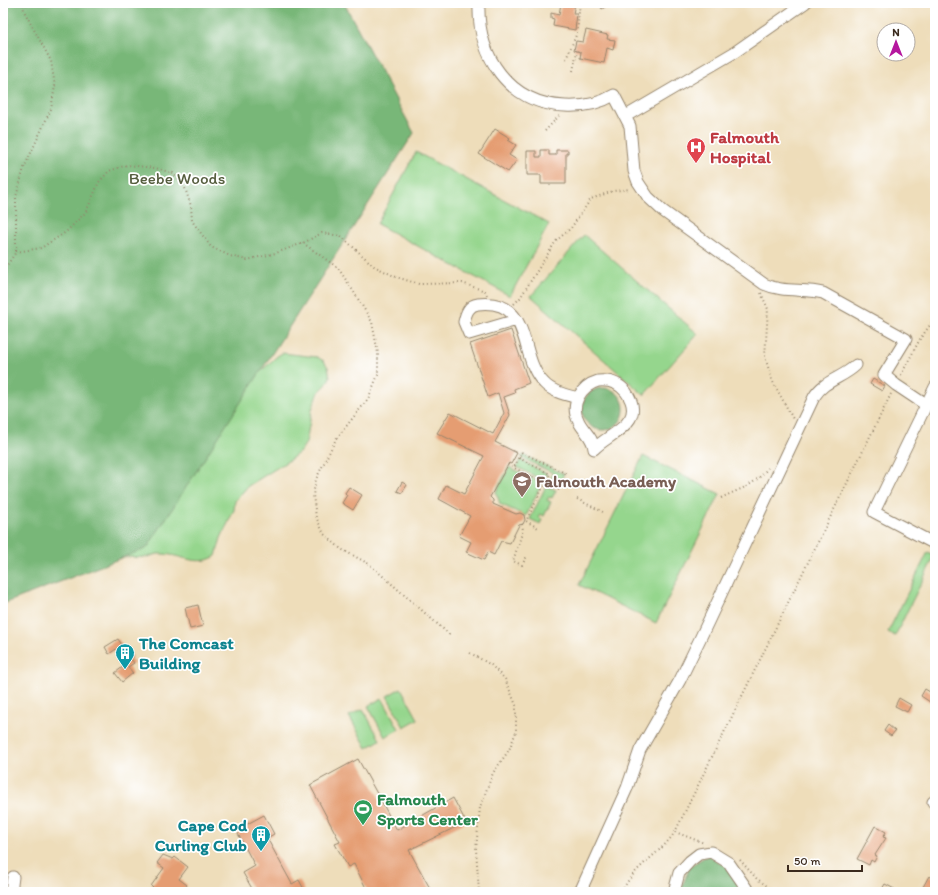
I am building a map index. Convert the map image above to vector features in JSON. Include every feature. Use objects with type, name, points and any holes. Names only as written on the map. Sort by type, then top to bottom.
[{"type":"street","points":[[479,3],[481,34],[486,49],[492,61],[504,78],[516,90],[540,103],[563,106],[595,104],[614,95],[626,116],[631,130],[634,171],[641,187],[652,201],[663,211],[764,284],[775,289],[811,290],[823,293],[906,338],[884,375],[896,386],[926,405]]},
{"type":"street","points":[[626,116],[735,52],[805,3]]},
{"type":"street","points":[[517,320],[469,334],[464,322],[469,308],[474,305],[492,304],[508,310],[517,320],[538,376],[544,384],[552,389],[578,398]]},
{"type":"street","points":[[580,892],[625,792],[640,750],[676,687],[696,648],[797,433],[820,389],[831,380],[847,373],[856,365]]},
{"type":"street","points":[[604,381],[615,383],[624,389],[630,398],[632,409],[630,417],[622,430],[607,438],[594,449],[593,442],[577,418],[576,404],[578,398],[584,389],[593,383],[604,381]]},
{"type":"street","points":[[935,387],[874,512],[935,544]]},
{"type":"street","points":[[674,892],[679,873],[690,861],[699,854],[711,852],[729,863],[749,892]]},
{"type":"street","points":[[11,892],[13,877]]},
{"type":"path","points":[[3,271],[16,252],[16,197],[24,168],[51,109],[55,86],[51,60],[24,11],[23,3]]},
{"type":"path","points":[[566,59],[577,33],[580,3]]},
{"type":"path","points":[[573,71],[578,51]]},
{"type":"path","points":[[545,131],[560,113]]},
{"type":"path","points":[[16,252],[41,248],[66,232],[86,212],[99,182],[109,171],[128,165],[155,168],[173,173],[185,188],[191,206],[192,221],[211,247],[230,256],[247,260],[303,243],[322,233],[341,236],[374,266],[396,277],[419,284],[462,282],[485,291],[492,304]]},
{"type":"path","points":[[508,310],[520,298],[556,241],[571,228],[591,199],[613,191],[641,187]]},
{"type":"path","points":[[303,243],[338,268],[372,322],[378,353],[378,375],[368,399],[336,439],[316,479],[313,495],[316,517],[324,534],[341,549],[369,564],[450,635]]},
{"type":"path","points":[[760,292],[768,309],[765,357],[772,380],[792,416],[797,433]]},
{"type":"path","points":[[899,380],[920,339],[935,318]]},
{"type":"path","points":[[622,892],[633,874],[664,848],[675,832],[892,392]]},
{"type":"path","points":[[514,468],[521,452],[567,474]]},
{"type":"path","points":[[518,458],[550,474],[526,521],[540,528]]},
{"type":"path","points":[[508,464],[559,490]]},
{"type":"path","points":[[721,498],[747,488],[758,481],[771,465]]},
{"type":"path","points":[[577,499],[603,512]]},
{"type":"path","points":[[522,524],[522,530],[513,561],[522,565],[527,556]]},
{"type":"path","points":[[470,653],[491,665],[505,680],[516,705],[516,732],[509,750],[493,773],[480,807],[476,849],[479,892]]},
{"type":"green space","name":"Beebe Woods","points":[[3,3],[344,3],[414,133],[147,548],[3,604]]},
{"type":"green space","points":[[416,152],[549,224],[510,296],[377,224]]},
{"type":"green space","points":[[584,235],[698,334],[644,395],[531,296]]},
{"type":"green space","points":[[282,353],[317,357],[324,361],[328,367],[330,377],[326,385],[319,392],[312,409],[306,443],[300,452],[248,486],[235,501],[234,510],[221,538],[216,556],[202,561],[166,554],[157,554],[149,557],[121,557],[258,374]]},
{"type":"green space","points":[[599,388],[607,388],[615,391],[621,397],[624,409],[621,421],[615,427],[607,430],[599,430],[591,427],[585,421],[582,413],[582,405],[585,397],[591,391]]},
{"type":"green space","points":[[523,455],[564,474],[560,481],[556,479],[553,485],[548,483],[553,473],[522,458]]},
{"type":"green space","points":[[643,456],[720,494],[656,623],[579,585]]},
{"type":"green space","points":[[520,460],[547,474],[544,481],[517,467]]},
{"type":"green space","points":[[509,467],[542,483],[526,516],[500,504],[496,492]]},
{"type":"green space","points":[[546,486],[556,490],[552,498],[549,497],[547,500],[551,502],[544,516],[540,514],[538,517],[542,519],[540,524],[530,519]]},
{"type":"green space","points":[[928,552],[935,555],[895,636],[888,632]]},
{"type":"green space","points":[[401,688],[418,719],[404,727],[387,696]]},
{"type":"green space","points":[[382,698],[399,729],[385,737],[368,706]]},
{"type":"green space","points":[[363,709],[380,740],[367,748],[349,716]]},
{"type":"green space","points":[[708,855],[729,868],[746,892],[680,892],[690,866]]},
{"type":"building","points":[[561,3],[575,3],[573,14],[577,14],[575,30],[553,26],[554,19],[551,18],[551,13],[559,15]]},
{"type":"building","points":[[598,3],[611,3],[602,9]]},
{"type":"building","points":[[586,30],[608,35],[607,39],[615,40],[613,50],[607,48],[604,63],[580,58],[581,52],[574,50],[576,41],[583,42]]},
{"type":"building","points":[[495,129],[510,138],[508,140],[516,145],[509,155],[517,160],[508,172],[479,154]]},
{"type":"building","points":[[541,150],[549,150],[549,155],[556,155],[556,150],[568,150],[568,153],[566,153],[566,184],[541,184],[541,175],[527,175],[527,151],[536,151],[536,157],[541,157]]},
{"type":"building","name":"Falmouth Academy","points":[[511,330],[529,383],[514,389],[515,393],[504,397],[510,415],[495,442],[517,453],[511,464],[509,463],[490,497],[493,500],[493,504],[516,514],[520,513],[524,515],[525,520],[523,524],[519,525],[510,543],[501,541],[494,555],[488,552],[484,560],[466,552],[471,542],[459,536],[470,516],[439,499],[446,485],[464,494],[484,456],[437,433],[450,412],[493,434],[504,413],[498,393],[488,397],[470,344]]},
{"type":"building","points":[[873,379],[885,386],[882,391],[870,384]]},
{"type":"building","points":[[402,482],[407,485],[402,493],[397,491]]},
{"type":"building","points":[[349,487],[362,495],[353,510],[342,503],[347,495],[345,493]]},
{"type":"building","points":[[198,605],[203,626],[190,629],[185,608]]},
{"type":"building","points":[[118,639],[122,645],[109,654],[105,647]]},
{"type":"building","name":"The Comcast Building","points":[[126,653],[127,655],[129,653],[133,657],[131,659],[134,663],[128,667],[133,673],[122,682],[115,673],[124,666],[119,659]]},
{"type":"building","points":[[925,689],[935,695],[930,702],[921,696]]},
{"type":"building","points":[[899,698],[911,705],[907,712],[895,706]]},
{"type":"building","points":[[888,725],[895,731],[891,736],[884,731]]},
{"type":"building","name":"Falmouth Sports Center","points":[[358,759],[397,830],[453,798],[466,822],[409,850],[432,892],[368,892],[354,864],[348,867],[335,844],[340,842],[310,785]]},
{"type":"building","name":"Cape Cod Curling Club","points":[[264,815],[274,834],[267,838],[292,884],[299,880],[305,891],[254,892],[243,873],[255,866],[236,830]]},
{"type":"building","points":[[875,826],[886,832],[883,837],[886,838],[875,855],[877,856],[874,862],[871,860],[869,865],[857,859]]},
{"type":"building","points":[[163,855],[173,859],[175,857],[188,867],[179,879],[187,885],[182,892],[157,892],[151,886],[164,868],[157,863]]},
{"type":"building","points":[[929,876],[935,879],[935,892],[923,887]]},
{"type":"building","points":[[885,884],[900,892],[887,892],[882,889]]},
{"type":"place","name":"Falmouth Hospital","points":[[696,164]]},
{"type":"place","name":"Falmouth Academy","points":[[522,498]]},
{"type":"place","name":"The Comcast Building","points":[[125,670]]},
{"type":"place","name":"Falmouth Sports Center","points":[[363,826]]},
{"type":"place","name":"Cape Cod Curling Club","points":[[261,852]]}]
